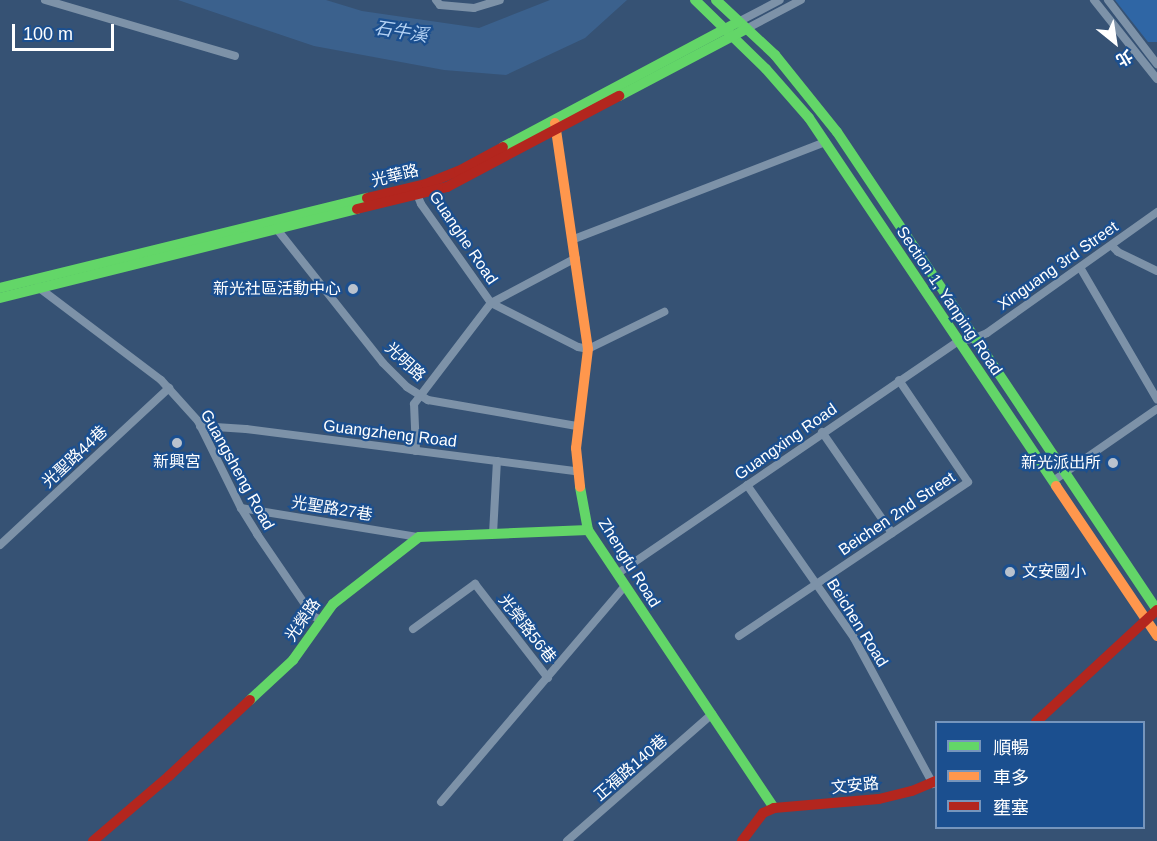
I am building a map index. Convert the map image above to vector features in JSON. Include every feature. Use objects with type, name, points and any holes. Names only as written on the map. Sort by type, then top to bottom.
[{"type":"main road","name":"Section 1, Yanping Road","points":[[695,0],[729,32],[802,110],[1157,636]]},
{"type":"main road","name":"Section 1, Yanping Road","points":[[716,0],[796,79],[873,186],[973,339],[1157,610]]},
{"type":"main road","name":"光華路","points":[[0,298],[189,247],[416,192],[474,174],[555,125],[742,25]]},
{"type":"main road","name":"Zhengfu Road","points":[[555,125],[574,238],[588,349],[578,426],[576,471],[588,530],[774,808]]},
{"type":"main road","points":[[860,195],[873,186]]},
{"type":"main road","name":"光華路","points":[[0,288],[189,247]]},
{"type":"main road","points":[[909,267],[921,259]]},
{"type":"main road","points":[[419,537],[588,530]]},
{"type":"main road","name":"光榮路","points":[[93,841],[169,776],[293,660],[309,641],[333,604],[419,537]]},
{"type":"main road","points":[[1038,721],[1145,618],[1157,610]]},
{"type":"main road","name":"文安路","points":[[774,808],[879,799],[934,782]]},
{"type":"main road","points":[[742,841],[763,813],[774,808]]},
{"type":"street","points":[[45,0],[235,56]]},
{"type":"street","points":[[436,0],[440,5],[474,8],[500,0]]},
{"type":"street","points":[[742,25],[780,0]]},
{"type":"street","points":[[742,25],[801,0]]},
{"type":"street","points":[[1094,0],[1157,79]]},
{"type":"street","points":[[1108,0],[1154,52],[1157,64]]},
{"type":"street","points":[[1143,60],[1154,52]]},
{"type":"street","points":[[574,238],[825,142]]},
{"type":"street","name":"Guanghe Road","points":[[416,192],[491,303],[588,349]]},
{"type":"street","name":"Xinguang 3rd Street","points":[[973,339],[1081,268],[1157,212]]},
{"type":"street","name":"光明路","points":[[274,226],[383,363],[407,387],[428,400],[578,426]]},
{"type":"street","points":[[1112,246],[1118,252],[1157,271]]},
{"type":"street","points":[[416,452],[414,404],[491,303],[576,258]]},
{"type":"street","points":[[1081,268],[1157,399]]},
{"type":"street","name":"Guangsheng Road","points":[[30,280],[128,353],[169,388],[200,426],[241,508],[313,616],[321,620]]},
{"type":"street","points":[[588,349],[664,312]]},
{"type":"street","points":[[958,340],[973,339]]},
{"type":"street","name":"Guangxing Road","points":[[617,574],[958,340]]},
{"type":"street","name":"Beichen 2nd Street","points":[[739,636],[968,482],[899,380]]},
{"type":"street","name":"光聖路44巷","points":[[0,545],[169,388]]},
{"type":"street","points":[[1053,481],[1157,410]]},
{"type":"street","name":"Guangzheng Road","points":[[200,426],[246,429],[576,471]]},
{"type":"street","points":[[822,432],[892,533]]},
{"type":"street","points":[[493,534],[497,461]]},
{"type":"street","name":"Beichen Road","points":[[747,485],[854,638],[934,782]]},
{"type":"street","name":"光聖路27巷","points":[[241,508],[419,537]]},
{"type":"street","name":"光榮路56巷","points":[[413,628],[475,584],[548,678],[441,802]]},
{"type":"street","points":[[548,678],[625,586]]},
{"type":"street","name":"正福路140巷","points":[[567,841],[712,714]]},
{"type":"shaded area","points":[[1115,0],[1157,0],[1157,42],[1148,42]]},
{"type":"water","name":"石牛溪","points":[[178,0],[326,0],[362,11],[479,28],[550,0],[627,0],[585,38],[506,75],[444,70],[314,46]]},
{"type":"traffic: fast","points":[[695,0],[766,69],[809,118],[1056,486]]},
{"type":"traffic: fast","points":[[716,0],[775,55],[837,132],[1157,610]]},
{"type":"traffic: fast","points":[[503,147],[738,22]]},
{"type":"traffic: fast","points":[[619,96],[746,29]]},
{"type":"traffic: fast","points":[[0,288],[367,198]]},
{"type":"traffic: fast","points":[[0,298],[357,209]]},
{"type":"traffic: fast","points":[[580,487],[588,530],[774,808]]},
{"type":"traffic: fast","points":[[250,700],[293,660],[333,604],[419,537],[588,530]]},
{"type":"traffic: slow","points":[[555,123],[588,349],[576,448],[580,487]]},
{"type":"traffic: slow","points":[[1056,486],[1157,636]]},
{"type":"traffic: jam","points":[[357,209],[447,187],[619,96]]},
{"type":"traffic: jam","points":[[367,198],[426,184],[459,171],[503,147]]},
{"type":"traffic: jam","points":[[1037,721],[1157,610]]},
{"type":"traffic: jam","points":[[93,841],[169,776],[250,700]]},
{"type":"traffic: jam","points":[[742,841],[763,813],[774,808],[879,799],[912,791],[935,781]]},
{"type":"place","name":"新光社區活動中心","points":[[353,289]]},
{"type":"place","name":"新興宮","points":[[177,443]]},
{"type":"place","name":"新光派出所","points":[[1113,463]]},
{"type":"place","name":"文安國小","points":[[1010,572]]}]
